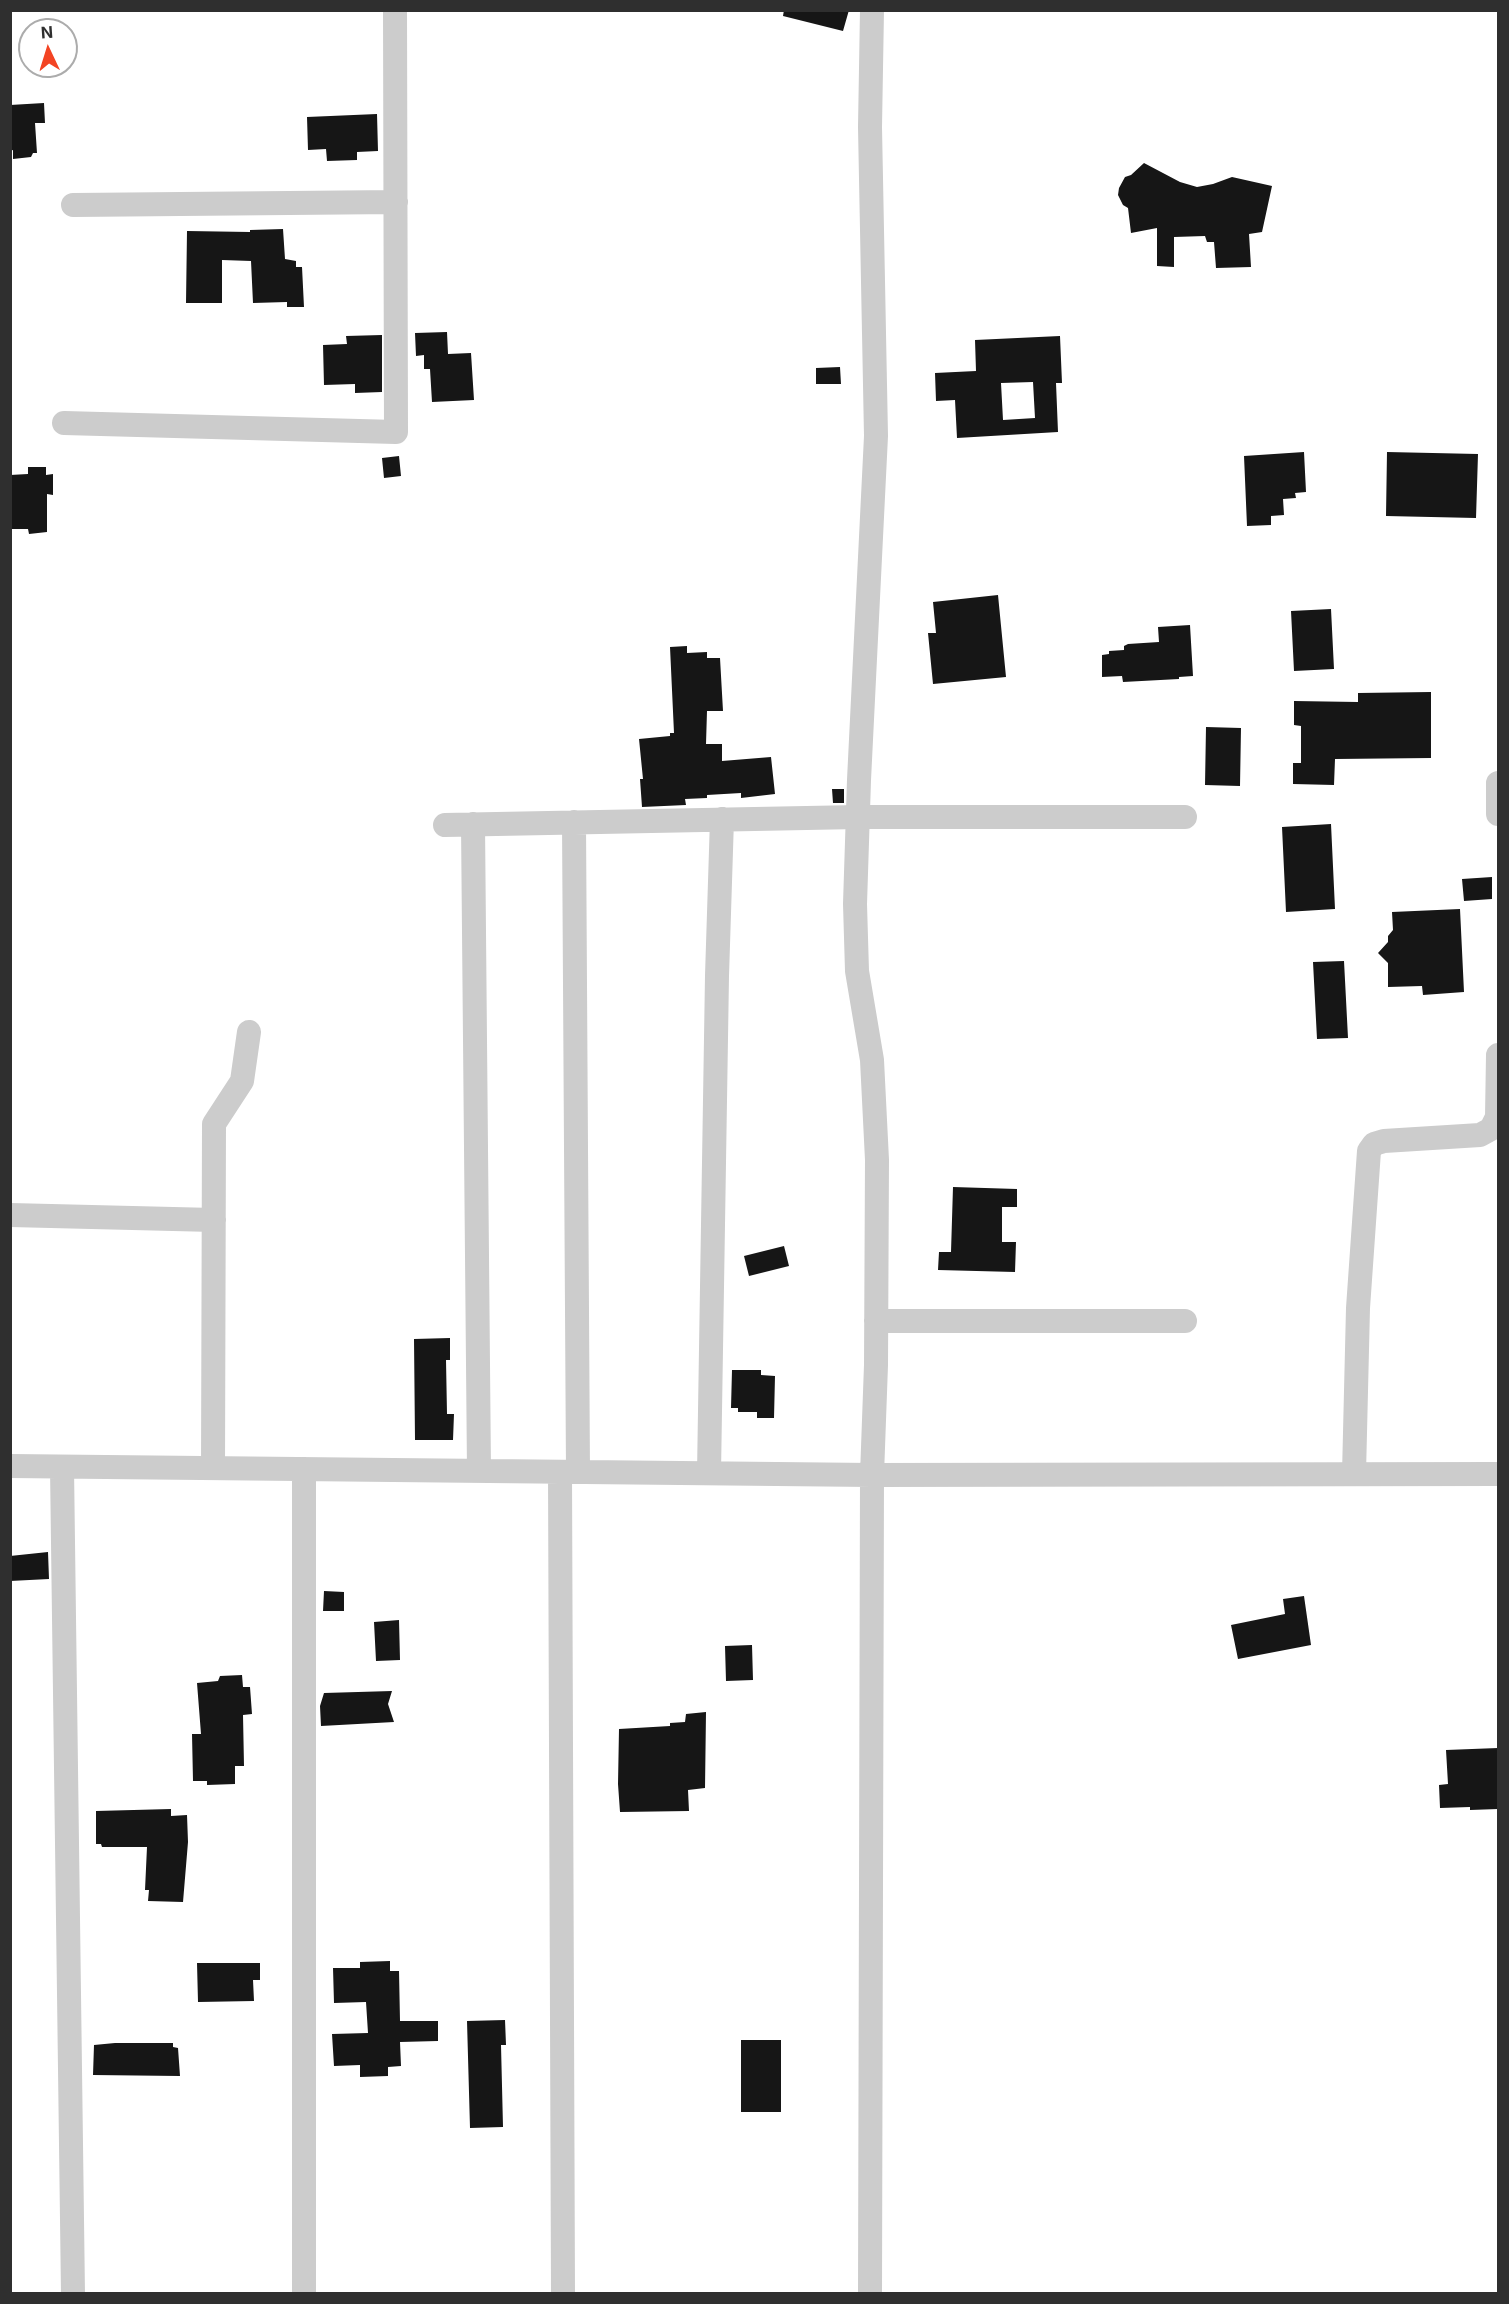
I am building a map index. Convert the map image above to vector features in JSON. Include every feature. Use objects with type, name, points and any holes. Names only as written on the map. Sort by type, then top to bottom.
[{"type":"street","points":[[64,423],[396,432],[395,10]]},
{"type":"street","points":[[870,2294],[872,1475],[876,1321],[875,1112],[872,1060],[857,971],[855,904],[876,436],[870,127],[872,10]]},
{"type":"street","points":[[73,206],[396,202]]},
{"type":"street","points":[[1498,783],[1498,814]]},
{"type":"street","points":[[445,825],[858,817],[1185,817]]},
{"type":"street","points":[[709,1473],[717,976],[722,819]]},
{"type":"street","points":[[563,2294],[574,822]]},
{"type":"street","points":[[473,824],[479,1471]]},
{"type":"street","points":[[213,1468],[214,1124],[242,1081],[249,1032]]},
{"type":"street","points":[[1354,1474],[1358,1308],[1369,1151],[1374,1144],[1384,1141],[1480,1136],[1491,1129],[1497,1117],[1498,1055]]},
{"type":"street","points":[[10,1215],[213,1220]]},
{"type":"street","points":[[876,1321],[1185,1321]]},
{"type":"street","points":[[10,1466],[872,1475],[1498,1474]]},
{"type":"street","points":[[62,1467],[73,2294]]},
{"type":"street","points":[[304,1469],[304,2294]]},
{"type":"building","points":[[784,10],[849,10],[843,31],[783,16]]},
{"type":"building","points":[[44,103],[45,123],[35,123],[37,153],[33,153],[31,157],[13,159],[13,150],[10,151],[10,105]]},
{"type":"building","points":[[377,114],[378,151],[357,152],[357,160],[327,161],[326,149],[308,150],[307,117]]},
{"type":"building","points":[[1144,163],[1180,182],[1197,187],[1232,177],[1272,186],[1262,232],[1249,234],[1251,267],[1216,268],[1214,242],[1207,242],[1205,236],[1174,237],[1174,267],[1157,266],[1157,228],[1131,233],[1128,208],[1123,205],[1118,195],[1125,177],[1131,175]]},
{"type":"building","points":[[283,229],[285,259],[296,261],[296,267],[302,267],[304,307],[287,307],[287,302],[253,303],[251,261],[222,260],[222,303],[186,303],[187,231],[250,232],[250,230]]},
{"type":"building","points":[[447,332],[448,354],[471,353],[474,400],[432,402],[430,369],[424,369],[424,355],[416,356],[415,333]]},
{"type":"building","points":[[382,335],[382,392],[355,393],[355,384],[324,385],[323,345],[347,344],[346,336]]},
{"type":"building","points":[[1060,336],[1062,383],[1056,383],[1058,432],[957,438],[955,400],[936,401],[935,373],[976,371],[975,340]],"holes":[[[1033,382],[1035,418],[1003,420],[1001,383]]]},
{"type":"building","points":[[840,367],[841,384],[816,384],[816,368]]},
{"type":"building","points":[[1304,452],[1306,492],[1295,493],[1296,498],[1283,499],[1284,515],[1271,516],[1271,525],[1247,526],[1244,456]]},
{"type":"building","points":[[1387,452],[1478,454],[1476,518],[1386,516]]},
{"type":"building","points":[[399,456],[401,476],[384,478],[382,458]]},
{"type":"building","points":[[28,467],[46,467],[46,475],[53,474],[53,495],[47,494],[47,532],[29,534],[28,529],[11,529],[10,475],[28,474]]},
{"type":"building","points":[[998,595],[1006,677],[933,684],[928,633],[936,633],[933,602]]},
{"type":"building","points":[[1331,609],[1334,669],[1294,671],[1291,611]]},
{"type":"building","points":[[1190,625],[1193,676],[1123,682],[1122,676],[1102,677],[1102,655],[1109,654],[1109,651],[1124,650],[1124,646],[1128,644],[1159,642],[1158,627]]},
{"type":"building","points":[[687,646],[687,653],[707,652],[707,658],[720,658],[723,711],[707,711],[706,744],[722,744],[722,761],[771,757],[775,794],[741,798],[741,793],[707,795],[707,798],[685,799],[686,805],[642,807],[640,779],[643,779],[639,739],[670,736],[670,733],[674,733],[670,647]]},
{"type":"building","points":[[1431,692],[1431,758],[1335,759],[1334,785],[1293,784],[1293,763],[1301,763],[1301,726],[1294,725],[1294,701],[1358,702],[1358,693]]},
{"type":"building","points":[[1206,727],[1241,728],[1240,786],[1205,785]]},
{"type":"building","points":[[832,789],[844,789],[844,803],[833,803]]},
{"type":"building","points":[[1331,824],[1335,909],[1286,912],[1282,827]]},
{"type":"building","points":[[1492,877],[1492,899],[1464,901],[1462,879]]},
{"type":"building","points":[[1460,909],[1464,992],[1423,995],[1422,986],[1388,987],[1388,963],[1378,953],[1388,942],[1388,936],[1393,930],[1392,912]]},
{"type":"building","points":[[1344,961],[1348,1038],[1317,1039],[1313,962]]},
{"type":"building","points":[[953,1187],[1017,1189],[1017,1207],[1002,1207],[1002,1242],[1016,1242],[1015,1272],[938,1270],[939,1252],[951,1252]]},
{"type":"building","points":[[784,1246],[789,1266],[749,1276],[744,1256]]},
{"type":"building","points":[[450,1338],[450,1360],[446,1360],[447,1414],[454,1414],[453,1440],[415,1440],[414,1339]]},
{"type":"building","points":[[732,1370],[761,1370],[761,1375],[775,1376],[774,1418],[757,1418],[757,1412],[738,1412],[738,1408],[731,1408]]},
{"type":"building","points":[[48,1552],[49,1579],[10,1581],[10,1556]]},
{"type":"building","points":[[324,1591],[344,1592],[344,1611],[323,1611]]},
{"type":"building","points":[[1304,1596],[1311,1645],[1238,1659],[1231,1625],[1285,1614],[1283,1599]]},
{"type":"building","points":[[399,1620],[400,1660],[376,1661],[374,1622]]},
{"type":"building","points":[[752,1645],[753,1680],[726,1681],[725,1646]]},
{"type":"building","points":[[242,1675],[243,1687],[250,1687],[252,1714],[243,1715],[244,1766],[235,1766],[235,1784],[207,1785],[207,1781],[193,1781],[192,1734],[201,1734],[197,1683],[218,1681],[220,1676]]},
{"type":"building","points":[[392,1691],[388,1704],[394,1722],[321,1726],[320,1706],[324,1693]]},
{"type":"building","points":[[706,1712],[705,1788],[688,1790],[689,1811],[620,1812],[619,1729],[670,1726],[670,1723],[685,1722],[686,1714]]},
{"type":"building","points":[[1498,1748],[1498,1809],[1440,1808],[1439,1785],[1448,1784],[1446,1750]]},
{"type":"building","points":[[171,1809],[171,1816],[187,1815],[188,1842],[183,1902],[148,1901],[149,1890],[145,1890],[147,1847],[102,1847],[101,1844],[96,1844],[96,1811]]},
{"type":"building","points":[[390,1961],[390,1971],[399,1971],[400,2021],[438,2021],[438,2041],[400,2042],[401,2066],[388,2067],[388,2076],[360,2077],[360,2065],[334,2066],[332,2034],[368,2033],[366,2002],[334,2003],[333,1968],[360,1968],[360,1962]]},
{"type":"building","points":[[197,1963],[260,1963],[260,1980],[253,1980],[254,2001],[198,2002]]},
{"type":"building","points":[[505,2020],[506,2045],[501,2045],[503,2127],[470,2128],[467,2021]]},
{"type":"building","points":[[741,2040],[781,2040],[781,2112],[741,2112]]},
{"type":"building","points":[[173,2043],[173,2047],[178,2048],[180,2076],[93,2075],[94,2045]]}]
